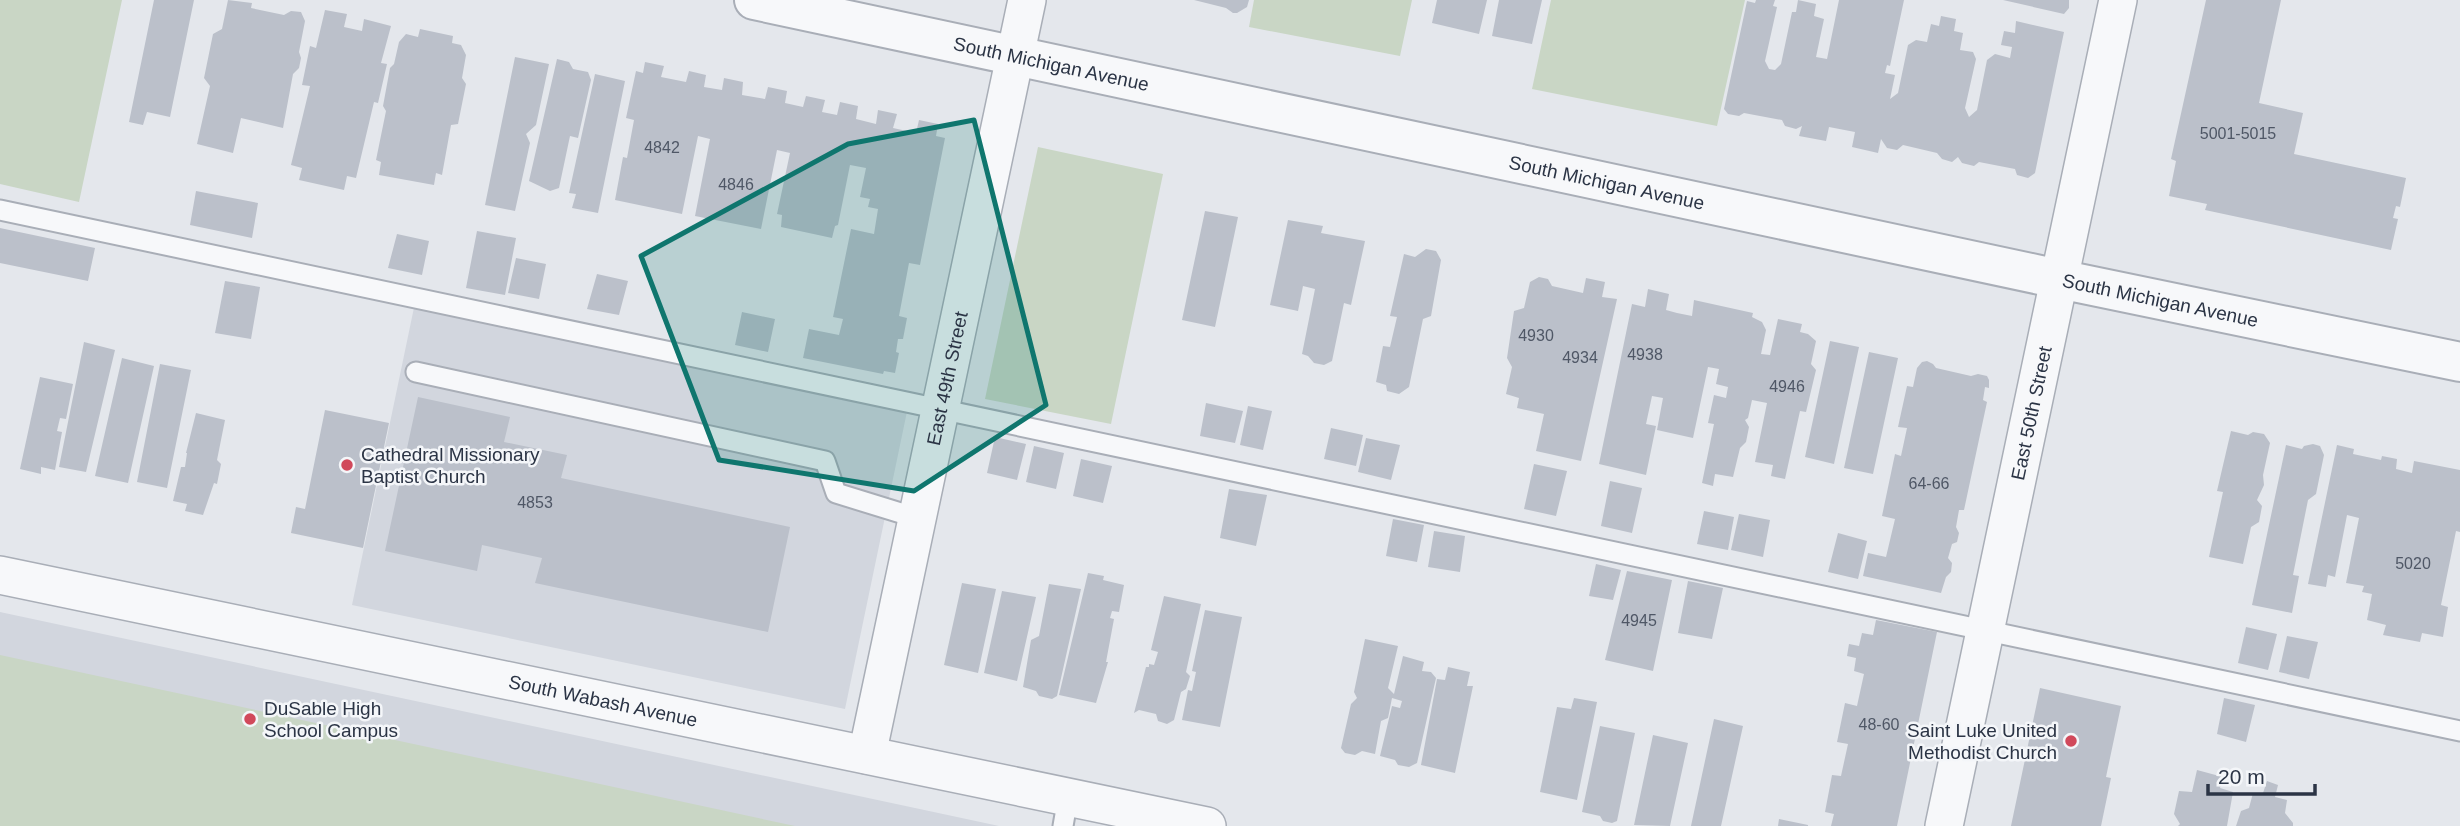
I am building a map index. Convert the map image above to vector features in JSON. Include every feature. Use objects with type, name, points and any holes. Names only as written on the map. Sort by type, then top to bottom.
[{"type":"street","name":"South Michigan Avenue","points":[[754,0],[2460,362]]},
{"type":"street","name":"East 49th Street","points":[[867,755],[1027,0]]},
{"type":"street","name":"East 50th Street","points":[[1944,826],[2118,0]]},
{"type":"street","name":"South Wabash Avenue","points":[[0,575],[867,755],[1065,812],[1207,826]]},
{"type":"lane","points":[[0,210],[2460,731]]},
{"type":"lane","points":[[416,372],[825,461],[836,493],[918,518]]},
{"type":"highlighted area","points":[[974,120],[1046,405],[914,491],[719,460],[641,256],[848,144]]},
{"type":"shaded area","points":[[416,298],[909,402],[845,709],[352,605]]},
{"type":"shaded area","name":"DuSable High School Campus","points":[[0,612],[999,826],[0,826]]},
{"type":"green space","points":[[0,0],[122,0],[79,202],[0,184]]},
{"type":"green space","points":[[1254,0],[1412,0],[1400,56],[1249,27]]},
{"type":"green space","points":[[1551,0],[1745,0],[1717,126],[1532,89]]},
{"type":"green space","points":[[1038,147],[1163,174],[1111,424],[985,399]]},
{"type":"green space","name":"DuSable High School Campus","points":[[0,655],[795,826],[0,826]]},
{"type":"building","points":[[154,0],[194,0],[170,117],[147,112],[143,125],[129,122]]},
{"type":"building","points":[[228,0],[252,3],[251,8],[284,15],[291,11],[301,12],[305,21],[299,68],[293,74],[283,128],[241,118],[233,153],[197,144],[210,86],[204,78],[213,34],[222,29]]},
{"type":"building","points":[[1194,0],[1249,0],[1247,7],[1233,13],[1226,8]]},
{"type":"building","points":[[1437,0],[1487,0],[1479,34],[1432,23]]},
{"type":"building","points":[[1499,0],[1542,0],[1532,44],[1492,36]]},
{"type":"building","points":[[1756,0],[1775,0],[1773,6],[1777,7],[1765,61],[1769,69],[1775,70],[1781,64],[1792,12],[1796,12],[1798,0],[1816,4],[1814,16],[1824,19],[1816,57],[1827,59],[1839,0],[1904,0],[1890,66],[1887,65],[1885,73],[1895,75],[1890,99],[1898,93],[1908,45],[1916,40],[1927,42],[1931,24],[1939,26],[1941,16],[1956,19],[1954,31],[1963,33],[1960,50],[1973,52],[1976,59],[1965,108],[1969,117],[1977,110],[1987,60],[1995,54],[2010,58],[2012,47],[2001,45],[2004,31],[2015,33],[2016,21],[2064,32],[2035,173],[2028,178],[2017,175],[2015,169],[1979,162],[1974,166],[1962,163],[1958,157],[1952,162],[1942,159],[1937,153],[1903,145],[1897,150],[1887,148],[1881,139],[1878,153],[1852,147],[1855,132],[1829,127],[1826,141],[1799,136],[1802,126],[1796,129],[1785,126],[1782,120],[1744,113],[1739,116],[1728,114],[1724,109],[1747,1],[1755,3]]},
{"type":"building","points":[[2003,0],[2069,0],[2069,8],[2064,14]]},
{"type":"building","points":[[2206,0],[2281,0],[2259,103],[2303,113],[2294,154],[2406,178],[2400,207],[2396,206],[2393,218],[2398,219],[2391,250],[2205,210],[2207,204],[2169,196],[2176,161],[2171,159]]},
{"type":"building","points":[[325,10],[347,14],[344,27],[362,31],[364,19],[391,26],[381,63],[387,64],[378,103],[374,102],[356,178],[347,176],[344,190],[299,180],[302,168],[291,165],[310,86],[302,85],[310,46],[316,48]]},
{"type":"building","points":[[420,29],[453,36],[452,43],[461,45],[466,55],[462,78],[466,84],[458,124],[451,125],[442,175],[436,173],[434,185],[379,175],[381,162],[376,160],[386,111],[383,106],[390,68],[394,64],[399,42],[406,34],[418,37]]},
{"type":"building","points":[[515,57],[549,64],[536,125],[526,134],[530,143],[515,211],[485,205]]},
{"type":"building","points":[[557,59],[569,62],[573,69],[588,72],[591,80],[578,138],[570,136],[559,188],[550,191],[529,181]]},
{"type":"building","points":[[645,62],[664,66],[661,77],[686,82],[689,71],[706,75],[704,87],[722,90],[724,78],[743,82],[742,95],[765,99],[768,87],[787,91],[785,103],[803,107],[806,96],[825,100],[822,112],[837,115],[840,102],[858,106],[856,119],[876,124],[878,110],[897,114],[893,128],[916,133],[919,120],[938,124],[936,136],[945,138],[920,265],[909,263],[899,316],[907,318],[903,339],[898,339],[896,352],[899,353],[895,373],[884,371],[883,374],[803,358],[809,329],[839,335],[843,319],[833,317],[851,229],[874,234],[878,209],[868,207],[870,199],[860,197],[866,168],[850,165],[838,225],[835,226],[832,238],[781,227],[782,215],[777,214],[790,153],[777,150],[761,229],[695,216],[710,139],[698,136],[682,214],[615,200],[623,157],[627,158],[634,120],[626,118],[636,71],[643,73]]},
{"type":"building","points":[[595,74],[625,81],[598,213],[572,208],[576,194],[569,193]]},
{"type":"building","points":[[196,191],[258,203],[252,238],[190,225]]},
{"type":"building","points":[[1205,211],[1238,217],[1215,327],[1182,320]]},
{"type":"building","points":[[1288,220],[1323,226],[1321,233],[1365,241],[1351,305],[1344,303],[1332,361],[1324,365],[1314,363],[1302,354],[1315,289],[1303,286],[1298,311],[1270,305]]},
{"type":"building","points":[[0,228],[95,248],[88,281],[0,263]]},
{"type":"building","points":[[477,231],[516,238],[505,295],[466,288]]},
{"type":"building","points":[[397,234],[429,241],[422,275],[388,268]]},
{"type":"building","points":[[1426,249],[1436,251],[1441,260],[1431,316],[1423,319],[1409,387],[1399,394],[1387,391],[1386,385],[1376,382],[1383,346],[1390,347],[1397,317],[1390,316],[1404,254],[1415,257]]},
{"type":"building","points":[[516,258],[546,264],[539,299],[508,293]]},
{"type":"building","points":[[597,274],[628,281],[619,315],[587,309]]},
{"type":"building","points":[[1539,277],[1548,279],[1552,286],[1583,293],[1586,278],[1605,282],[1602,297],[1617,299],[1581,461],[1536,451],[1544,414],[1517,408],[1519,398],[1506,394],[1512,367],[1507,358],[1514,311],[1524,308],[1530,282]]},
{"type":"building","points":[[225,281],[260,287],[251,339],[215,333]]},
{"type":"building","points":[[1648,289],[1669,294],[1666,310],[1677,313],[1692,316],[1694,300],[1753,313],[1752,317],[1762,322],[1766,330],[1761,354],[1770,355],[1778,319],[1802,324],[1800,332],[1808,334],[1816,341],[1811,364],[1816,370],[1806,412],[1800,411],[1785,479],[1771,476],[1773,465],[1755,462],[1767,403],[1752,400],[1748,418],[1745,420],[1749,427],[1746,442],[1740,448],[1733,477],[1715,474],[1713,486],[1702,483],[1714,424],[1708,423],[1714,395],[1726,398],[1728,387],[1716,384],[1719,369],[1708,367],[1693,438],[1657,430],[1663,398],[1652,396],[1646,424],[1656,426],[1646,475],[1599,464],[1632,304],[1645,307]]},
{"type":"building","points":[[742,312],[775,319],[768,352],[735,345]]},
{"type":"building","points":[[1830,341],[1859,347],[1834,464],[1805,457]]},
{"type":"building","points":[[84,342],[115,350],[86,472],[59,467]]},
{"type":"building","points":[[1869,352],[1898,358],[1873,474],[1844,468]]},
{"type":"building","points":[[122,358],[154,366],[128,483],[95,476]]},
{"type":"building","points":[[1927,361],[1936,368],[1971,376],[1987,376],[1989,380],[1989,388],[1985,387],[1983,400],[1987,402],[1964,510],[1959,510],[1957,542],[1952,544],[1948,558],[1952,563],[1951,572],[1946,577],[1941,593],[1863,576],[1868,553],[1886,557],[1895,519],[1882,516],[1895,454],[1901,456],[1907,428],[1898,427],[1907,386],[1913,387],[1917,368]]},
{"type":"building","points":[[160,364],[191,370],[167,488],[137,482]]},
{"type":"building","points":[[40,377],[73,384],[66,419],[60,418],[57,431],[62,432],[55,470],[41,467],[41,474],[20,469]]},
{"type":"building","points":[[418,397],[510,417],[504,442],[567,455],[561,478],[790,527],[768,632],[535,583],[542,558],[482,545],[477,571],[385,551]]},
{"type":"building","points":[[1206,403],[1243,411],[1235,443],[1200,436]]},
{"type":"building","points":[[1248,406],[1272,411],[1263,450],[1240,445]]},
{"type":"building","name":"Cathedral Missionary Baptist Church","points":[[325,410],[389,423],[363,548],[291,533],[296,507],[305,509]]},
{"type":"building","points":[[196,413],[225,420],[217,460],[221,464],[217,484],[214,483],[203,515],[185,511],[187,504],[173,501],[181,467],[185,467]]},
{"type":"building","points":[[1331,428],[1363,435],[1356,466],[1324,459]]},
{"type":"building","points":[[2231,431],[2248,435],[2253,432],[2264,434],[2270,443],[2263,475],[2264,485],[2257,500],[2262,506],[2259,522],[2251,527],[2243,564],[2209,557],[2223,492],[2217,491]]},
{"type":"building","points":[[995,437],[1026,444],[1017,480],[987,473]]},
{"type":"building","points":[[1366,438],[1400,445],[1391,480],[1358,472]]},
{"type":"building","points":[[2313,444],[2320,446],[2324,455],[2316,494],[2308,500],[2293,575],[2299,576],[2292,613],[2252,605],[2286,445],[2302,449]]},
{"type":"building","points":[[2337,445],[2354,449],[2353,454],[2381,460],[2382,456],[2397,459],[2396,469],[2412,473],[2414,461],[2460,470],[2460,532],[2456,531],[2441,605],[2448,607],[2443,637],[2422,633],[2420,642],[2383,635],[2386,625],[2367,620],[2372,594],[2362,592],[2364,586],[2346,583],[2359,518],[2347,515],[2335,577],[2328,575],[2326,587],[2308,584]]},
{"type":"building","points":[[1034,446],[1064,453],[1056,489],[1026,482]]},
{"type":"building","points":[[1081,459],[1112,466],[1103,503],[1073,496]]},
{"type":"building","points":[[1534,464],[1567,471],[1556,516],[1524,509]]},
{"type":"building","points":[[1610,481],[1642,488],[1632,533],[1601,526]]},
{"type":"building","points":[[1229,489],[1267,495],[1256,546],[1220,538]]},
{"type":"building","points":[[1704,511],[1734,517],[1728,550],[1697,544]]},
{"type":"building","points":[[1739,514],[1770,520],[1763,557],[1731,550]]},
{"type":"building","points":[[1393,519],[1424,525],[1417,562],[1386,556]]},
{"type":"building","points":[[1434,531],[1465,536],[1460,572],[1428,567]]},
{"type":"building","points":[[1838,533],[1867,541],[1858,579],[1828,572]]},
{"type":"building","points":[[1596,564],[1621,570],[1613,600],[1589,596]]},
{"type":"building","points":[[1627,571],[1672,580],[1653,671],[1605,660]]},
{"type":"building","points":[[1088,573],[1104,576],[1103,580],[1124,585],[1119,612],[1112,611],[1110,618],[1114,619],[1108,662],[1096,703],[1059,695]]},
{"type":"building","points":[[1688,581],[1723,588],[1712,639],[1678,633]]},
{"type":"building","points":[[962,583],[996,589],[978,673],[944,665]]},
{"type":"building","points":[[1049,584],[1081,589],[1057,696],[1052,699],[1039,696],[1036,691],[1023,687],[1031,640],[1039,636]]},
{"type":"building","points":[[1002,591],[1036,597],[1017,681],[984,673]]},
{"type":"building","points":[[1164,596],[1201,604],[1186,672],[1190,676],[1186,689],[1181,692],[1174,720],[1167,724],[1158,721],[1156,714],[1139,710],[1134,713],[1146,667],[1149,667],[1149,664],[1154,665],[1158,652],[1151,650]]},
{"type":"building","points":[[1205,610],[1242,617],[1220,727],[1182,720],[1188,690],[1192,691],[1196,672],[1192,671]]},
{"type":"building","points":[[1876,620],[1937,632],[1897,826],[1831,826],[1834,814],[1825,812],[1832,775],[1841,776],[1848,744],[1837,742],[1845,703],[1857,706],[1864,674],[1854,671],[1856,658],[1847,656],[1849,644],[1859,646],[1862,633],[1873,635]]},
{"type":"building","points":[[2246,627],[2277,634],[2268,670],[2238,663]]},
{"type":"building","points":[[2287,636],[2318,642],[2309,679],[2279,672]]},
{"type":"building","points":[[1365,639],[1398,646],[1388,688],[1394,694],[1403,656],[1424,662],[1422,671],[1431,672],[1436,678],[1417,763],[1409,767],[1380,756],[1392,706],[1400,708],[1402,701],[1392,698],[1388,718],[1381,721],[1375,754],[1362,751],[1355,755],[1345,753],[1341,748],[1351,704],[1357,698],[1354,692]]},
{"type":"building","points":[[1448,667],[1470,672],[1467,686],[1473,686],[1455,773],[1421,765],[1437,679],[1445,680]]},
{"type":"building","name":"Saint Luke United Methodist Church","points":[[2040,688],[2121,706],[2106,777],[2111,778],[2101,826],[2011,826]]},
{"type":"building","points":[[1574,698],[1597,702],[1577,800],[1540,792],[1557,707],[1571,709]]},
{"type":"building","points":[[2224,698],[2255,705],[2246,742],[2217,734]]},
{"type":"building","points":[[1714,719],[1743,726],[1721,826],[1691,826]]},
{"type":"building","points":[[1600,726],[1635,733],[1617,821],[1612,823],[1603,821],[1600,816],[1582,812]]},
{"type":"building","points":[[1653,735],[1688,743],[1670,826],[1634,825]]},
{"type":"building","points":[[2197,770],[2223,777],[2220,788],[2233,792],[2227,826],[2178,826],[2180,824],[2174,814],[2179,791],[2192,792]]},
{"type":"building","points":[[2267,781],[2278,785],[2275,797],[2287,800],[2285,813],[2293,826],[2236,826],[2241,811],[2249,808],[2253,793],[2263,793]]},
{"type":"building","points":[[1779,819],[1808,825],[1808,826],[1778,826]]},
{"type":"place","name":"Cathedral Missionary Baptist Church","points":[[347,465]]},
{"type":"place","name":"DuSable High School Campus","points":[[250,719]]},
{"type":"place","name":"Saint Luke United Methodist Church","points":[[2071,741]]}]
